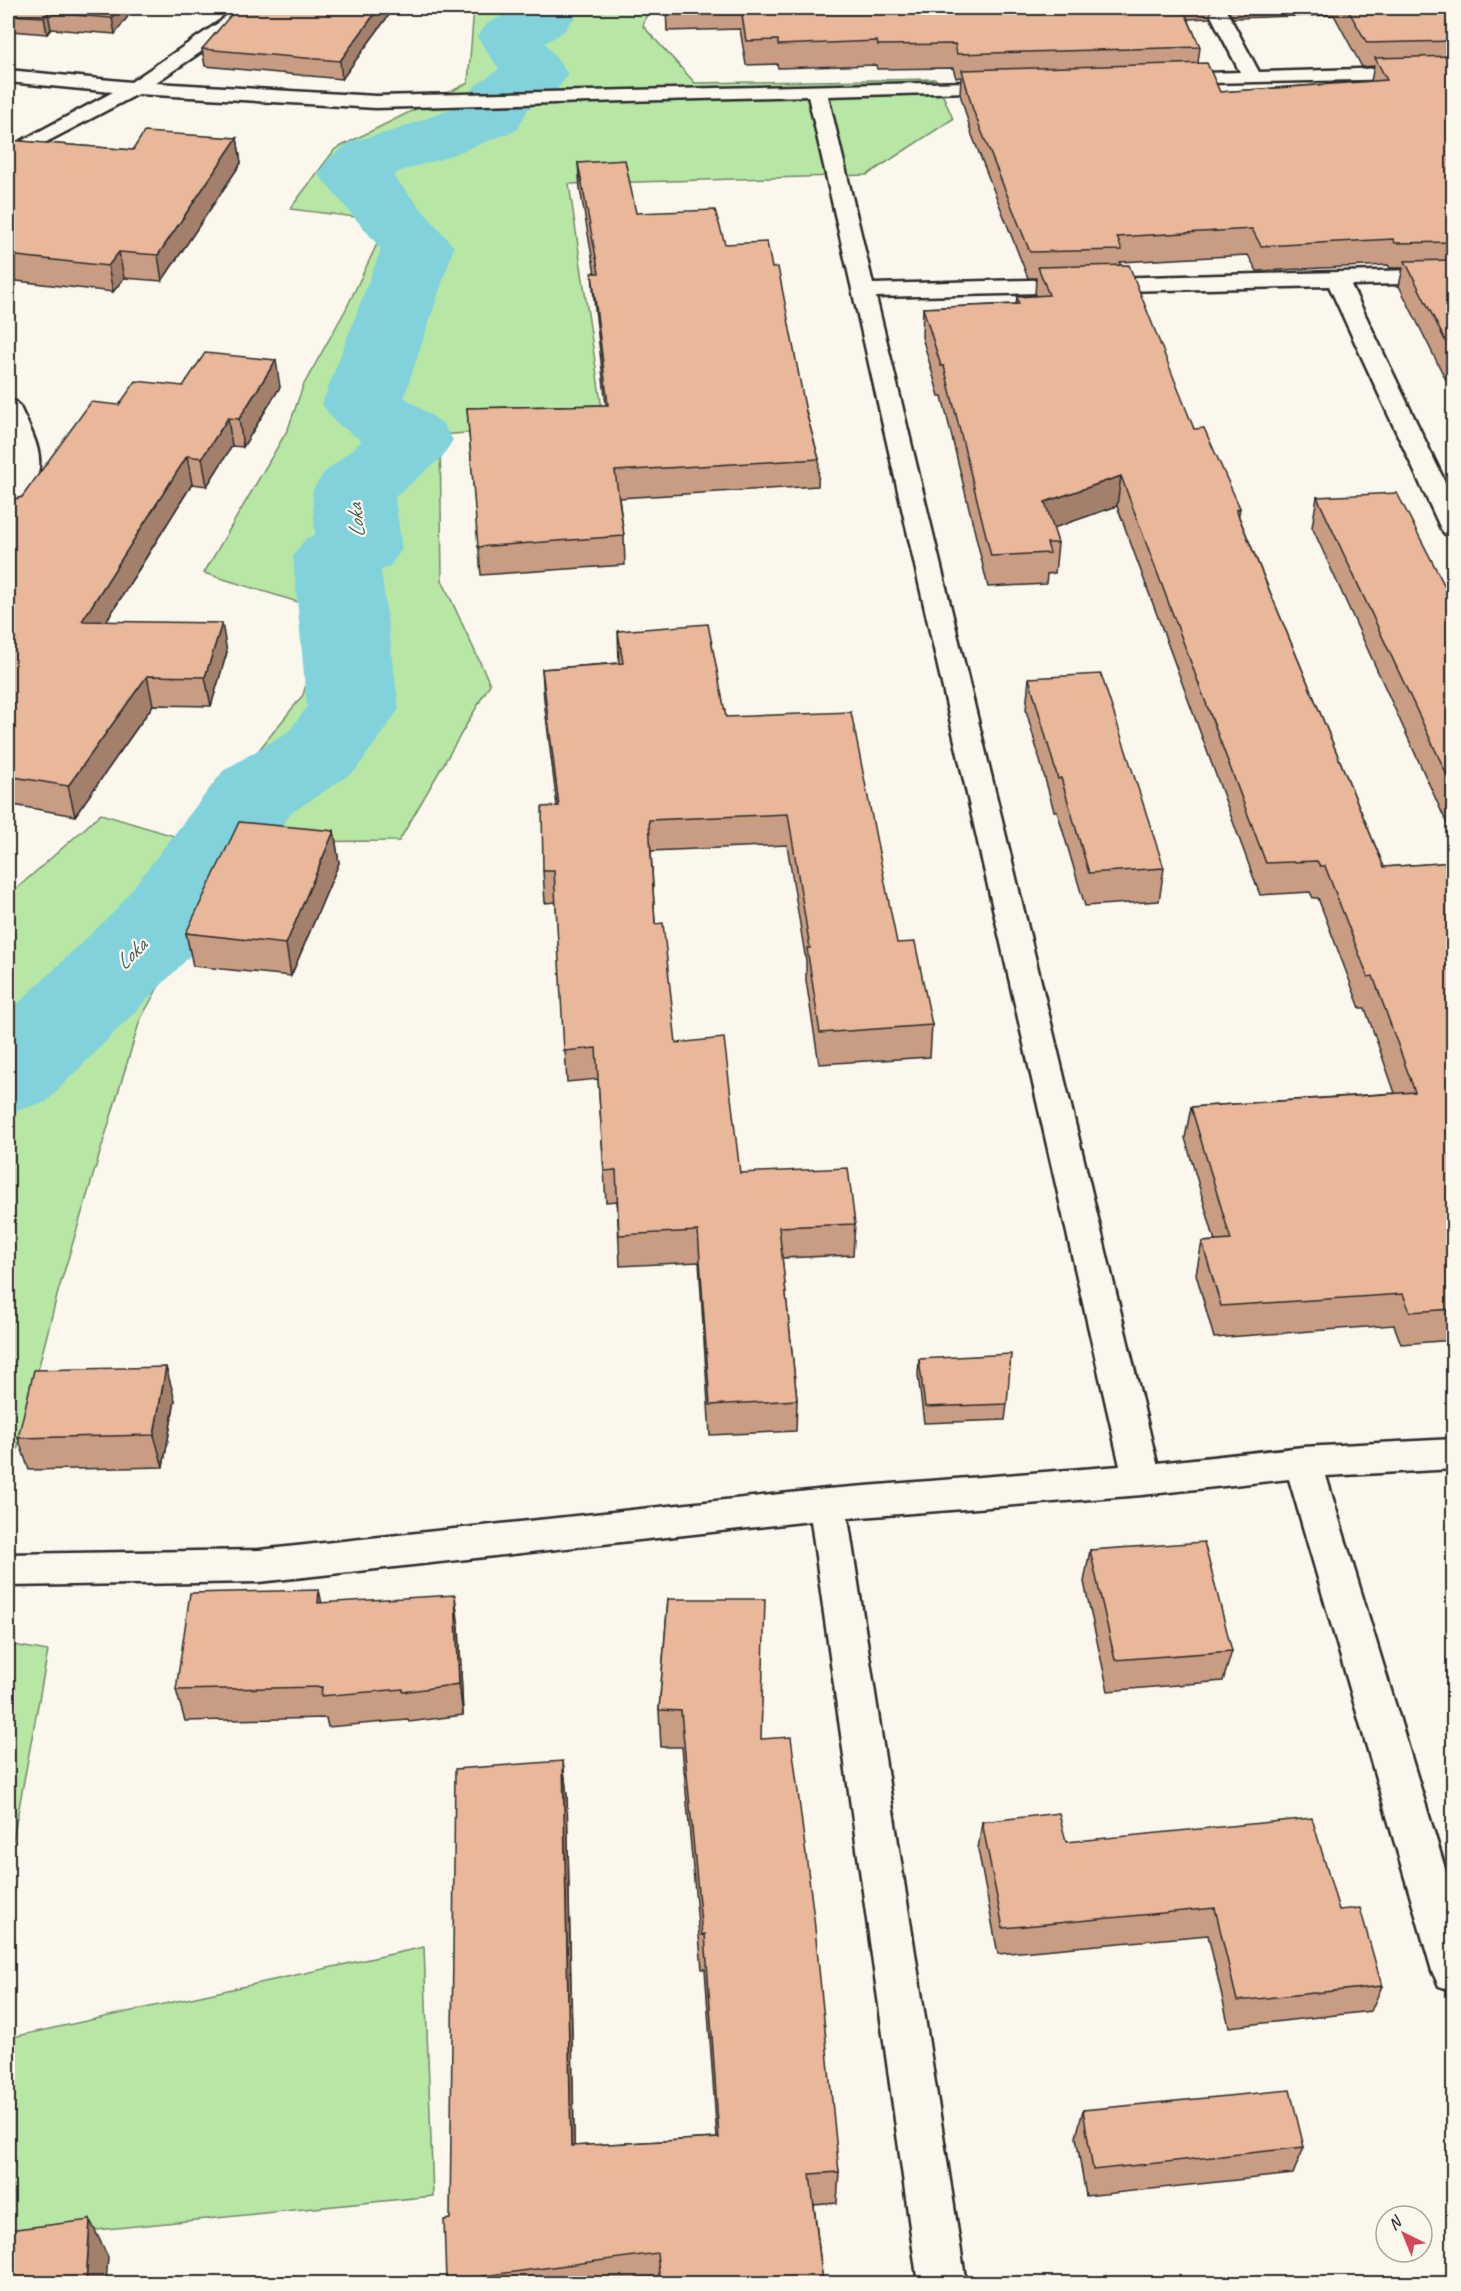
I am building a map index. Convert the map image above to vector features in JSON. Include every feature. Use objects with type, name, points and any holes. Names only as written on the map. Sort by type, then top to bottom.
[{"type":"street","points":[[8,156],[135,88],[228,25],[242,8]]},
{"type":"street","points":[[1216,8],[1252,77]]},
{"type":"street","points":[[1146,80],[1454,72]]},
{"type":"street","points":[[8,76],[135,88],[376,102],[1029,84]]},
{"type":"street","points":[[817,91],[1142,1480]]},
{"type":"street","points":[[864,291],[1338,281],[1454,276]]},
{"type":"street","points":[[1338,281],[1454,529]]},
{"type":"street","points":[[8,407],[28,452],[26,480],[8,504]]},
{"type":"street","points":[[8,1570],[259,1566],[827,1504],[1142,1480],[1303,1462],[1454,1454]]},
{"type":"street","points":[[1303,1462],[1454,1971]]},
{"type":"street","points":[[827,1504],[942,2283]]},
{"type":"green space","points":[[474,8],[649,8],[643,26],[695,83],[936,79],[953,119],[867,175],[569,184],[604,423],[440,435],[442,580],[490,684],[399,841],[239,842],[140,1020],[58,1292],[8,1486],[8,896],[101,814],[187,840],[303,695],[327,611],[204,573],[288,429],[303,386],[346,309],[388,221],[290,209],[335,149],[468,83]]},
{"type":"green space","points":[[8,1644],[48,1651],[8,1867]]},
{"type":"green space","points":[[424,1947],[433,2196],[8,2239],[8,2038]]},
{"type":"building","points":[[8,8],[120,8],[112,18],[48,13],[44,17],[8,15]]},
{"type":"building","points":[[237,8],[379,8],[340,61],[202,49]]},
{"type":"building","points":[[741,8],[1183,8],[1200,47],[957,54],[955,44],[878,45],[877,41],[778,45],[778,40],[746,41]]},
{"type":"building","points":[[1347,8],[1454,8],[1454,41],[1367,43]]},
{"type":"building","points":[[1454,56],[1454,242],[1395,243],[1393,239],[1261,246],[1252,229],[1117,237],[1122,250],[1030,252],[973,110],[962,70],[1207,63],[1220,92],[1387,80],[1375,58]]},
{"type":"building","points":[[144,132],[237,138],[158,255],[119,252],[108,266],[8,255],[8,140],[133,150]]},
{"type":"building","points":[[625,160],[636,213],[715,210],[725,244],[767,242],[772,268],[778,267],[806,412],[819,459],[615,471],[624,536],[478,547],[467,408],[608,405],[592,273],[599,273],[578,163]]},
{"type":"building","points":[[1454,260],[1454,358],[1405,261]]},
{"type":"building","points":[[1129,265],[1194,429],[1204,428],[1240,508],[1236,510],[1384,867],[1454,862],[1454,1309],[1410,1312],[1403,1294],[1221,1306],[1202,1242],[1231,1240],[1191,1107],[1415,1092],[1373,976],[1368,977],[1325,866],[1320,866],[1317,861],[1266,863],[1121,476],[1045,502],[1058,543],[1047,543],[1050,553],[991,556],[944,366],[941,366],[923,308],[1019,304],[1017,297],[1049,295],[1038,267]]},
{"type":"building","points":[[205,353],[276,360],[239,419],[228,418],[202,458],[187,456],[82,621],[222,623],[205,677],[147,676],[68,786],[8,776],[8,498],[22,497],[91,402],[119,405],[136,381],[183,386]]},
{"type":"building","points":[[1397,493],[1454,604],[1454,790],[1317,497]]},
{"type":"building","points":[[708,624],[726,717],[851,712],[897,943],[915,942],[932,1025],[820,1033],[807,948],[810,948],[788,814],[649,820],[655,924],[663,923],[676,1043],[724,1038],[740,1173],[848,1168],[855,1224],[779,1227],[797,1400],[710,1405],[698,1231],[619,1235],[616,1170],[604,1171],[596,1048],[564,1051],[554,871],[543,871],[542,807],[559,806],[542,669],[623,663],[618,631]]},
{"type":"building","points":[[1101,674],[1164,868],[1089,873],[1061,778],[1058,779],[1029,678]]},
{"type":"building","points":[[239,822],[334,831],[286,944],[186,933]]},
{"type":"building","points":[[1011,1354],[1007,1404],[925,1407],[919,1359]]},
{"type":"building","points":[[166,1367],[154,1435],[18,1438],[34,1370]]},
{"type":"building","points":[[1204,1542],[1232,1651],[1115,1660],[1090,1550]]},
{"type":"building","points":[[319,1590],[318,1603],[455,1595],[459,1684],[403,1692],[403,1689],[321,1696],[322,1687],[176,1690],[190,1593]]},
{"type":"building","points":[[668,1599],[765,1599],[761,1739],[791,1737],[814,1918],[839,2172],[810,2174],[823,2283],[660,2283],[657,2253],[446,2281],[444,2220],[450,2219],[455,1769],[563,1761],[571,2146],[719,2138],[705,1934],[702,1935],[681,1711],[659,1710]]},
{"type":"building","points":[[1059,1813],[1066,1842],[1312,1818],[1339,1910],[1360,1908],[1382,1986],[1237,2001],[1215,1908],[1003,1928],[982,1822]]},
{"type":"building","points":[[1290,2090],[1304,2147],[1093,2170],[1083,2110]]},
{"type":"building","points":[[90,2220],[86,2283],[8,2283],[8,2230]]},
{"type":"waterway","name":"Loka","points":[[8,1075],[152,934],[257,792],[322,751],[353,709],[336,556],[359,549],[353,491],[413,440],[362,404],[418,247],[353,174],[376,156],[417,145],[493,116],[498,100],[535,74],[509,37],[541,19],[551,8]]}]
